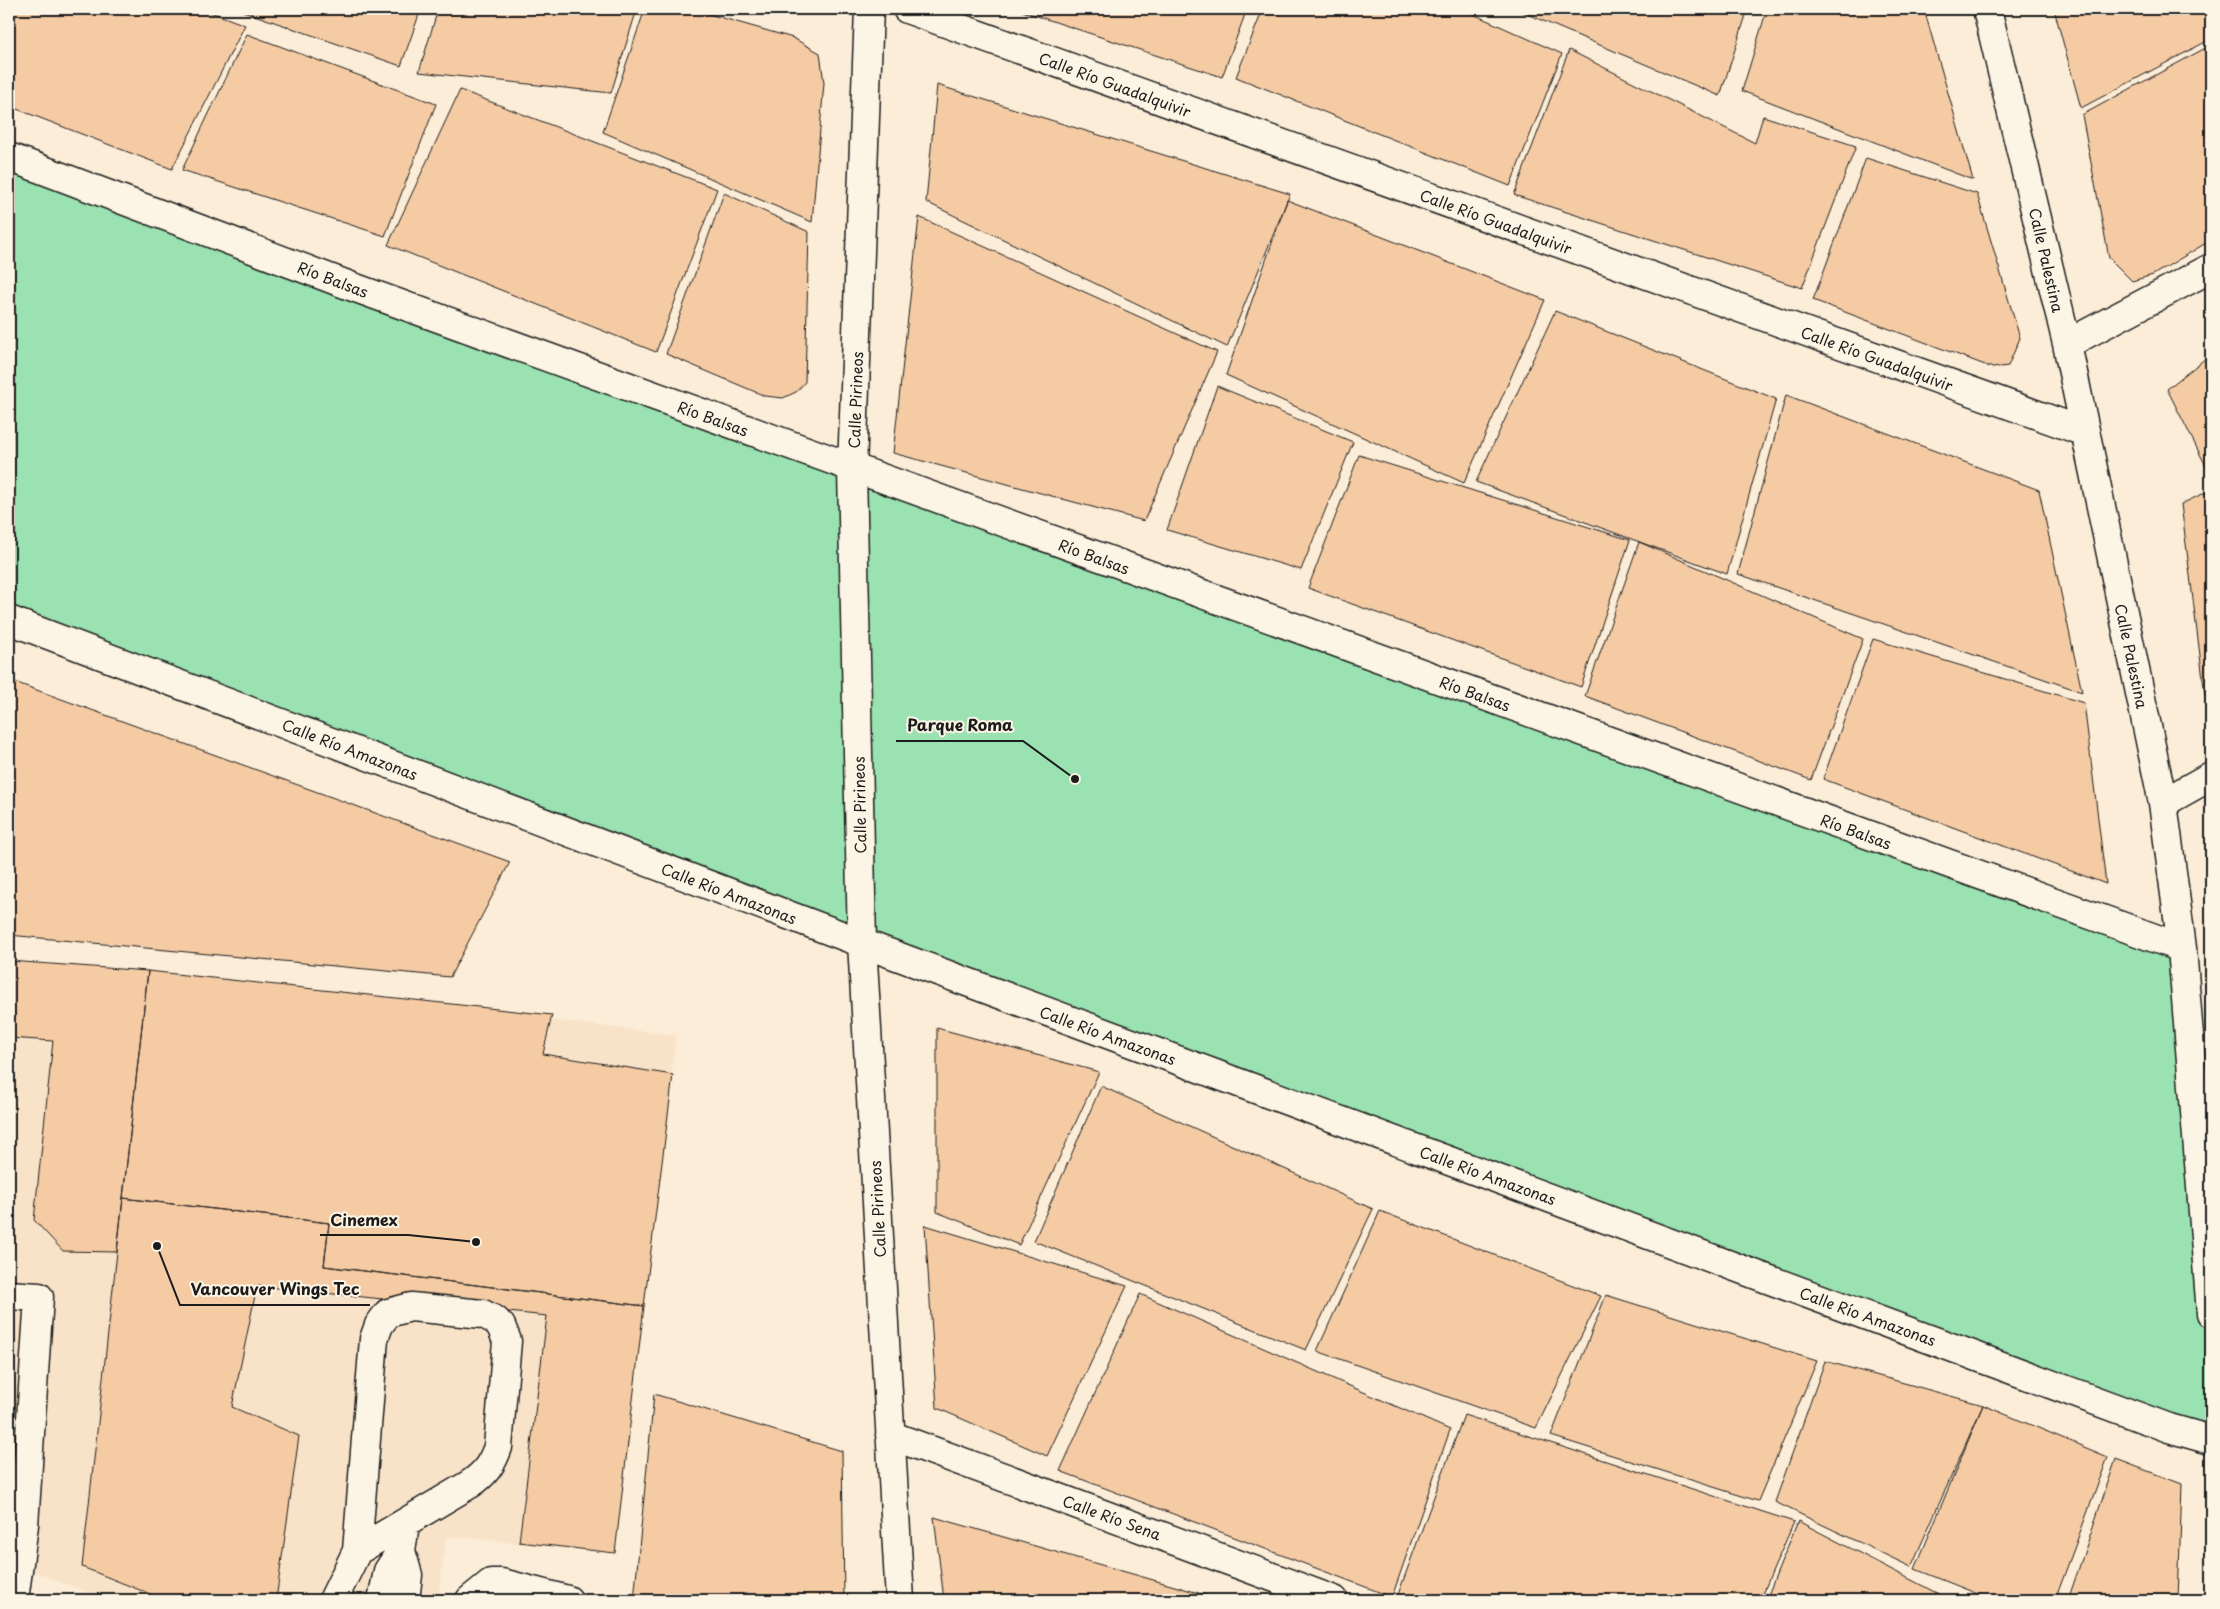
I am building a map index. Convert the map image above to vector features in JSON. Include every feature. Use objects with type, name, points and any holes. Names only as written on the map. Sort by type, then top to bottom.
[{"type":"street","name":"Calle Pirineos","points":[[869,9],[852,468],[862,943],[900,1600]]},
{"type":"street","name":"Calle Río Guadalquivir","points":[[907,9],[2085,432]]},
{"type":"street","name":"Calle Palestina","points":[[1987,9],[2067,344],[2162,803],[2182,948],[2211,1313]]},
{"type":"street","name":"Río Balsas","points":[[9,157],[353,287],[2182,948]]},
{"type":"street","points":[[2067,344],[2211,268]]},
{"type":"street","name":"Calle Río Amazonas","points":[[9,620],[862,943],[2169,1428],[2211,1440]]},
{"type":"street","points":[[2162,803],[2211,776]]},
{"type":"street","points":[[9,1295],[39,1297],[16,1522],[14,1600]]},
{"type":"street","points":[[331,1595],[357,1551],[374,1339],[379,1325],[388,1314],[405,1307],[483,1314],[495,1320],[501,1326],[507,1341],[498,1447],[492,1463],[483,1475],[405,1524],[357,1551]]},
{"type":"street","name":"Calle Río Sena","points":[[890,1435],[1334,1600]]},
{"type":"street","points":[[382,1600],[388,1571],[401,1551],[405,1524]]},
{"type":"street","points":[[401,1551],[408,1575],[405,1600]]},
{"type":"street","points":[[470,1600],[491,1584],[502,1583],[568,1600]]},
{"type":"shaded area","points":[[9,961],[148,971],[676,1035],[615,1553],[446,1536],[438,1600],[108,1600],[9,1562]]},
{"type":"green space","points":[[9,155],[2182,948],[2211,1314],[2211,1439],[9,615]]},
{"type":"building","points":[[9,9],[203,9],[245,25],[172,169],[9,106]]},
{"type":"building","points":[[237,9],[421,9],[401,66]]},
{"type":"building","points":[[438,9],[637,9],[611,93],[419,72]]},
{"type":"building","points":[[645,9],[691,9],[793,38],[820,53],[824,83],[812,222],[603,132]]},
{"type":"building","points":[[1016,9],[1247,9],[1222,77]]},
{"type":"building","points":[[1263,9],[1462,9],[1562,54],[1510,186],[1236,77]]},
{"type":"building","points":[[1515,9],[1748,9],[1720,96]]},
{"type":"building","points":[[1767,9],[1924,9],[1973,180],[1742,91]]},
{"type":"building","points":[[2054,9],[2211,9],[2211,39],[2081,108]]},
{"type":"building","points":[[247,34],[436,104],[385,236],[182,170]]},
{"type":"building","points":[[2211,45],[2211,240],[2153,275],[2132,281],[2109,258],[2082,115]]},
{"type":"building","points":[[1569,50],[1755,143],[1763,116],[1856,146],[1802,288],[1514,195]]},
{"type":"building","points":[[937,85],[1290,194],[1227,347],[926,202]]},
{"type":"building","points":[[460,90],[717,189],[656,352],[388,245]]},
{"type":"building","points":[[1866,158],[1977,194],[2020,338],[2008,366],[1993,368],[1813,300]]},
{"type":"building","points":[[724,193],[809,232],[805,382],[796,392],[783,398],[765,396],[666,354]]},
{"type":"building","points":[[1287,200],[1545,300],[1464,483],[1226,375]]},
{"type":"building","points":[[919,217],[1217,352],[1144,521],[893,453]]},
{"type":"building","points":[[1555,311],[1776,399],[1727,574],[1476,482]]},
{"type":"building","points":[[2211,354],[2211,471],[2209,472],[2167,389]]},
{"type":"building","points":[[1217,386],[1353,442],[1301,570],[1167,530]]},
{"type":"building","points":[[1786,395],[2039,490],[2082,692],[1738,574]]},
{"type":"building","points":[[1359,455],[1630,540],[1581,687],[1308,588]]},
{"type":"building","points":[[2211,490],[2211,743],[2181,504]]},
{"type":"building","points":[[1639,542],[1863,639],[1811,780],[1585,696]]},
{"type":"building","points":[[1873,639],[2084,703],[2106,884],[1823,779]]},
{"type":"building","points":[[9,680],[510,862],[450,977],[9,935]]},
{"type":"building","points":[[9,961],[148,971],[117,1252],[63,1251],[34,1220],[53,1041],[9,1038]]},
{"type":"building","points":[[148,971],[552,1015],[543,1054],[673,1075],[644,1306],[324,1266],[329,1223],[123,1198]]},
{"type":"building","points":[[937,1028],[1099,1072],[1019,1245],[937,1212]]},
{"type":"building","points":[[1101,1086],[1373,1209],[1306,1350],[1034,1241]]},
{"type":"building","points":[[123,1198],[329,1223],[324,1266],[644,1306],[615,1553],[519,1542],[547,1316],[257,1286],[232,1407],[299,1436],[276,1600],[165,1600],[82,1567]]},
{"type":"building","points":[[1380,1211],[1601,1296],[1536,1428],[1317,1351]]},
{"type":"building","points":[[925,1225],[1127,1286],[1047,1456],[937,1408]]},
{"type":"building","points":[[1140,1294],[1450,1430],[1392,1597],[1060,1471]]},
{"type":"building","points":[[1606,1295],[1817,1361],[1758,1501],[1551,1436]]},
{"type":"building","points":[[1825,1361],[1983,1405],[1911,1567],[1775,1502]]},
{"type":"building","points":[[654,1394],[842,1451],[844,1600],[634,1600]]},
{"type":"building","points":[[1983,1405],[2108,1457],[2055,1600],[1993,1600],[1915,1569]]},
{"type":"building","points":[[1464,1415],[1794,1522],[1760,1600],[1396,1600]]},
{"type":"building","points":[[2116,1459],[2182,1484],[2178,1600],[2068,1600]]},
{"type":"building","points":[[934,1517],[1223,1600],[944,1600]]},
{"type":"building","points":[[1798,1521],[1950,1600],[1766,1600]]},
{"type":"place","name":"Parque Roma","points":[[1075,779]]},
{"type":"place","name":"Cinemex","points":[[476,1242]]},
{"type":"place","name":"Vancouver Wings Tec","points":[[157,1246]]}]
